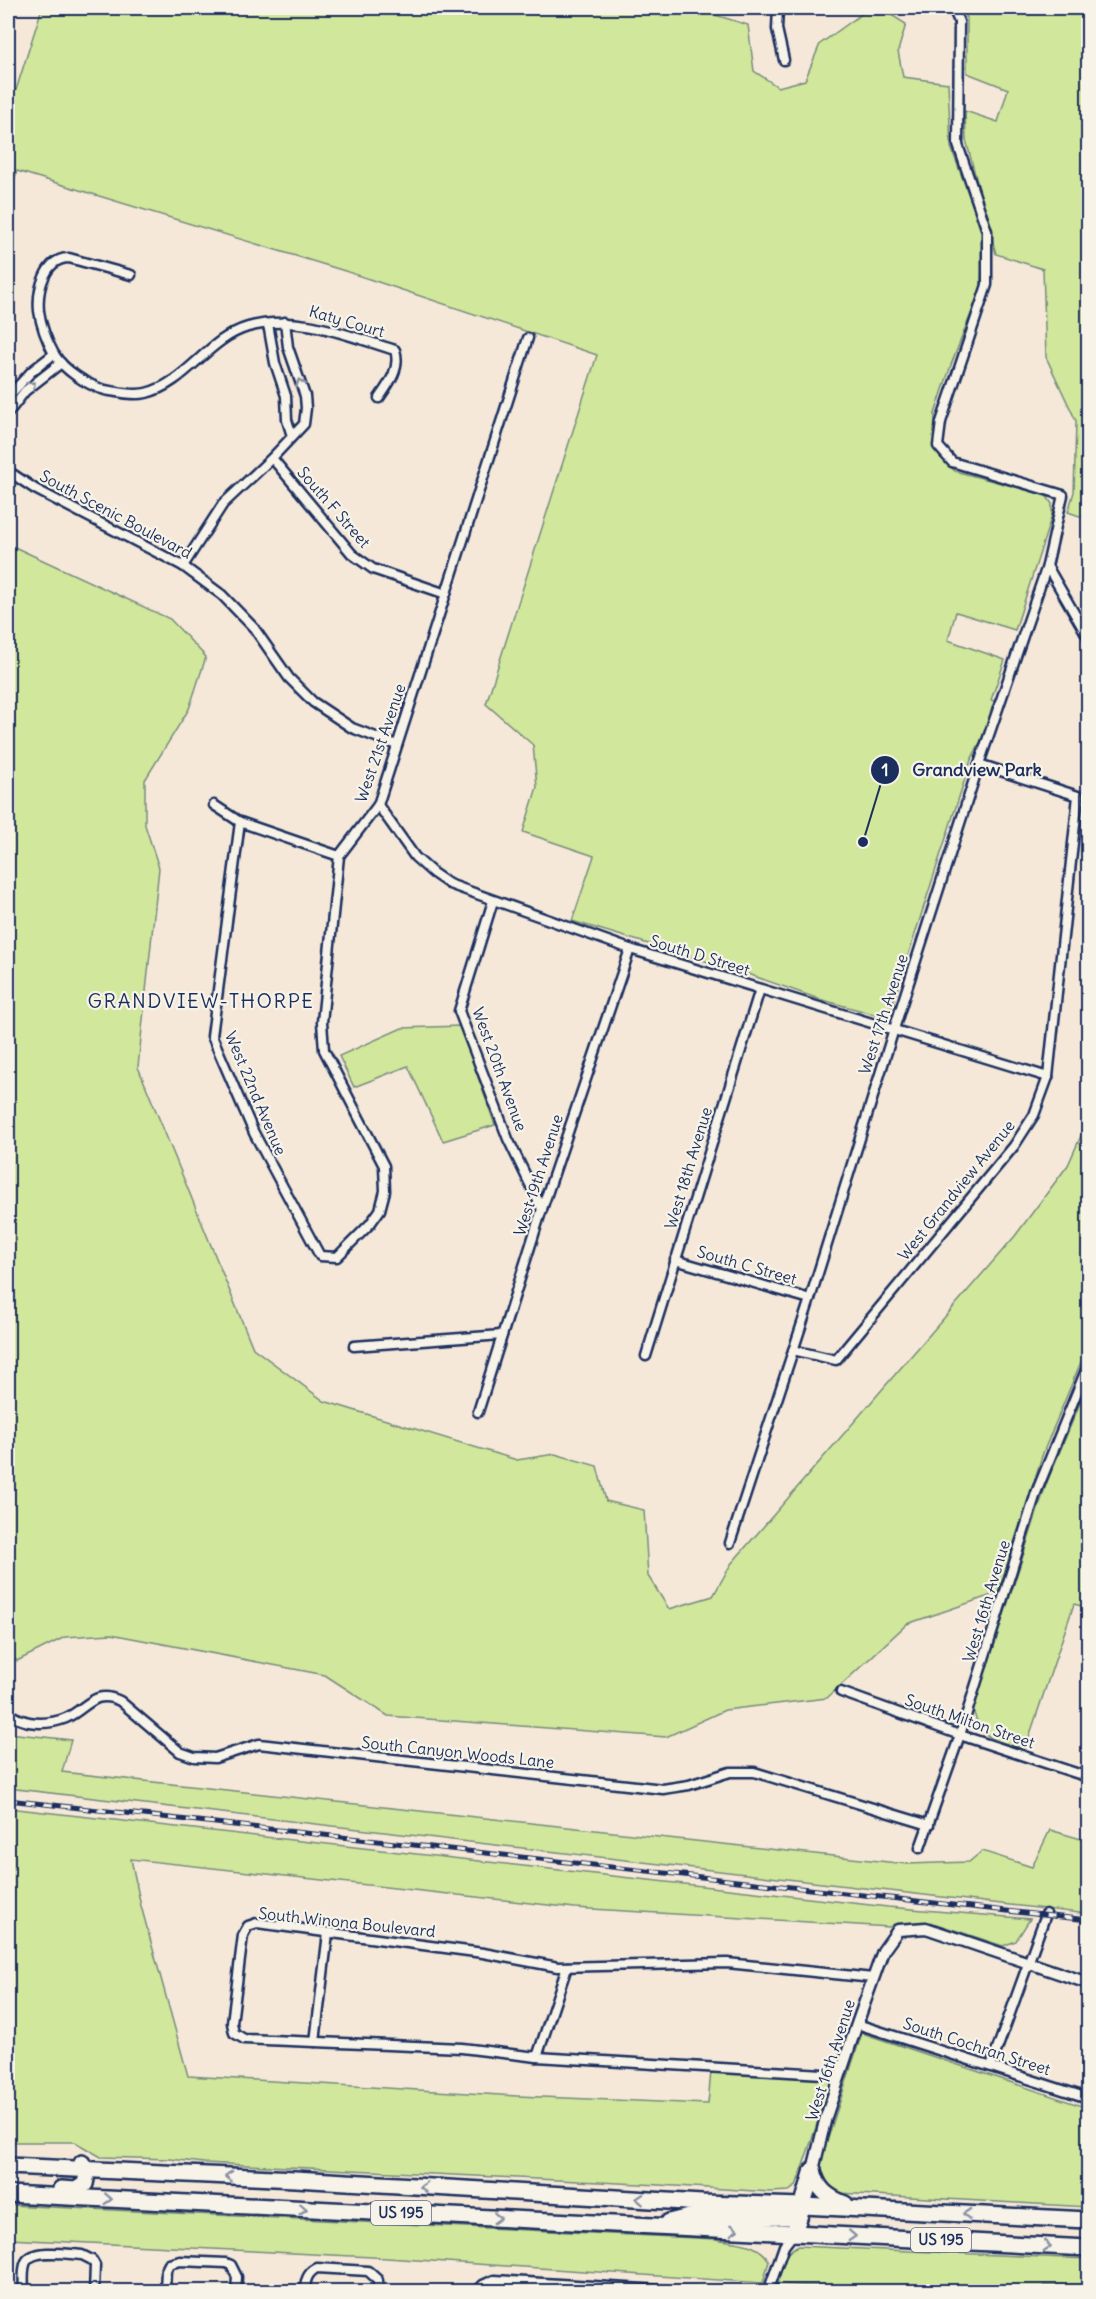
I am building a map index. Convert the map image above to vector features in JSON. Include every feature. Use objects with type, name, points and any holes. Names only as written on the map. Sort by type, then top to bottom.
[{"type":"highway","points":[[8,2158],[75,2159],[81,2162],[87,2170],[85,2184],[76,2190],[8,2186]]},
{"type":"highway","name":"US 195","points":[[8,2166],[296,2179],[662,2200],[801,2211],[859,2209],[1089,2220]]},
{"type":"highway","points":[[662,2200],[688,2193],[797,2197],[802,2194],[813,2170]]},
{"type":"highway","points":[[813,2170],[819,2188],[830,2198],[859,2209]]},
{"type":"highway","points":[[794,2233],[813,2170]]},
{"type":"highway","name":"US 195","points":[[8,2194],[1089,2248]]},
{"type":"highway","points":[[658,2226],[689,2217],[801,2211]]},
{"type":"street","points":[[778,8],[777,29],[784,60]]},
{"type":"street","name":"West 17th Avenue","points":[[730,1543],[810,1299],[894,1029],[1047,566],[1063,495],[952,462],[938,446],[944,412],[987,285],[987,231],[958,145],[959,22],[953,8]]},
{"type":"street","name":"Katy Court","points":[[131,275],[69,258],[61,258],[51,265],[44,275],[39,309],[43,330],[54,354],[61,363],[81,379],[103,389],[146,393],[178,378],[210,347],[233,332],[250,326],[285,322],[313,325],[395,350],[397,364],[393,377],[379,398]]},
{"type":"street","points":[[183,566],[223,504],[304,424],[306,408],[302,386],[288,347],[285,322]]},
{"type":"street","points":[[267,324],[275,363],[289,409],[287,420],[292,436]]},
{"type":"street","name":"West 21st Avenue","points":[[339,856],[378,805],[528,338]]},
{"type":"street","points":[[8,397],[32,371],[54,354]]},
{"type":"street","points":[[8,413],[25,391],[61,363]]},
{"type":"street","name":"South F Street","points":[[272,458],[352,554],[373,569],[446,594]]},
{"type":"street","name":"South Scenic Boulevard","points":[[8,471],[45,494],[183,566],[222,596],[254,628],[289,678],[313,702],[352,728],[398,744]]},
{"type":"street","points":[[1047,566],[1089,637]]},
{"type":"street","name":"West Grandview Avenue","points":[[793,1350],[836,1360],[1014,1146],[1034,1116],[1048,1077],[1078,796],[980,764]]},
{"type":"street","points":[[214,805],[240,822],[339,856]]},
{"type":"street","name":"South D Street","points":[[378,805],[415,857],[449,884],[630,949],[1048,1077]]},
{"type":"street","name":"West 22nd Avenue","points":[[240,822],[212,1036],[254,1133],[320,1256],[337,1257],[370,1224],[380,1210],[386,1191],[384,1166],[324,1050],[322,1022],[339,856]]},
{"type":"street","name":"West 20th Avenue","points":[[494,901],[459,1011],[508,1139],[542,1209]]},
{"type":"street","name":"West 19th Avenue","points":[[478,1412],[542,1209],[630,949]]},
{"type":"street","name":"West 18th Avenue","points":[[646,1356],[760,989]]},
{"type":"street","name":"South C Street","points":[[675,1260],[810,1299]]},
{"type":"street","points":[[354,1346],[502,1335]]},
{"type":"street","name":"West 16th Avenue","points":[[920,1848],[960,1735],[1036,1493],[1063,1423],[1089,1365]]},
{"type":"street","name":"South Milton Street","points":[[842,1692],[960,1735],[1089,1777]]},
{"type":"street","name":"South Canyon Woods Lane","points":[[8,1712],[11,1716],[25,1721],[42,1724],[68,1717],[98,1698],[111,1696],[180,1752],[194,1757],[215,1758],[259,1744],[663,1789],[689,1785],[730,1772],[754,1772],[929,1825]]},
{"type":"street","points":[[992,2066],[1046,1914]]},
{"type":"street","name":"South Winona Boulevard","points":[[840,2075],[537,2057],[462,2048],[244,2039],[234,2033],[232,2023],[244,1930],[256,1923],[483,1953],[567,1967],[727,1963],[873,1978]]},
{"type":"street","name":"West 16th Avenue","points":[[813,2170],[826,2117],[856,2024],[883,1951],[898,1930],[926,1928],[1029,1963]]},
{"type":"street","points":[[315,2042],[328,1933]]},
{"type":"street","points":[[1029,1963],[1089,1983]]},
{"type":"street","points":[[537,2057],[567,1967]]},
{"type":"street","name":"South Cochran Street","points":[[856,2024],[1089,2098]]},
{"type":"street","points":[[768,2292],[784,2246],[794,2233]]},
{"type":"street","points":[[24,2292],[25,2265],[27,2260],[39,2253],[82,2255],[92,2260],[95,2265],[94,2292]]},
{"type":"street","points":[[165,2292],[166,2270],[169,2264],[180,2261],[231,2265],[237,2277],[236,2292]]},
{"type":"street","points":[[305,2292],[308,2276],[317,2268],[364,2270],[373,2273],[378,2280],[378,2292]]},
{"type":"street","points":[[476,2292],[483,2285],[494,2280],[682,2289],[695,2292]]},
{"type":"green space","points":[[42,8],[693,8],[748,25],[754,71],[778,87],[805,80],[820,44],[870,8],[880,8],[906,24],[898,51],[903,77],[948,83],[951,147],[983,234],[981,288],[935,414],[934,439],[939,456],[955,471],[1046,495],[1052,504],[1052,515],[1015,630],[956,612],[948,640],[1005,660],[991,700],[1000,703],[971,760],[888,1018],[819,999],[742,972],[572,921],[594,856],[523,832],[537,787],[533,745],[486,704],[597,355],[345,271],[17,171],[8,199],[8,88],[16,90]]},
{"type":"green space","points":[[962,8],[1088,8],[1088,519],[1068,512],[1074,492],[1076,421],[1046,357],[1043,269],[996,254],[966,140],[965,111],[998,122],[1008,89],[967,73],[967,18]]},
{"type":"green space","points":[[8,544],[170,619],[206,657],[189,709],[145,780],[145,825],[159,868],[138,1067],[253,1348],[324,1401],[517,1460],[555,1454],[597,1466],[606,1501],[644,1510],[648,1576],[669,1609],[713,1596],[731,1564],[1015,1236],[1068,1165],[1088,1120],[1088,1345],[1043,1453],[998,1593],[907,1624],[827,1698],[725,1710],[666,1737],[388,1716],[325,1675],[111,1634],[65,1637],[17,1661],[8,1651]]},
{"type":"green space","points":[[460,1026],[495,1125],[443,1141],[408,1066],[354,1087],[339,1056],[402,1028]]},
{"type":"green space","points":[[1088,1384],[1088,1608],[1074,1604],[1025,1749],[998,1741],[986,1734],[973,1710],[1047,1482]]},
{"type":"green space","points":[[8,1733],[71,1740],[62,1772],[907,1864],[969,1862],[982,1851],[1032,1867],[1050,1830],[1088,1841],[1088,1914],[8,1788]]},
{"type":"green space","points":[[8,1808],[888,1907],[1030,1919],[1016,1941],[1003,1946],[936,1924],[894,1924],[890,1927],[575,1908],[131,1859],[141,1906],[188,2076],[517,2096],[708,2104],[711,2071],[833,2077],[796,2186],[789,2191],[771,2192],[101,2157],[75,2142],[8,2142]]},
{"type":"green space","points":[[862,2033],[1088,2108],[1088,2207],[839,2193],[822,2180],[819,2166]]},
{"type":"green space","points":[[8,2205],[716,2239],[753,2247],[765,2255],[769,2261],[763,2283],[372,2257],[8,2239]]},
{"type":"green space","points":[[797,2246],[1088,2259],[1088,2287],[1044,2285],[1042,2291],[950,2291],[776,2284],[784,2257]]},
{"type":"railway","points":[[8,1800],[1088,1920]]},
{"type":"place","name":"Grandview Park","points":[[863,842]]},
{"type":"district","name":"GRANDVIEW-THORPE","points":[[201,1001]]}]
